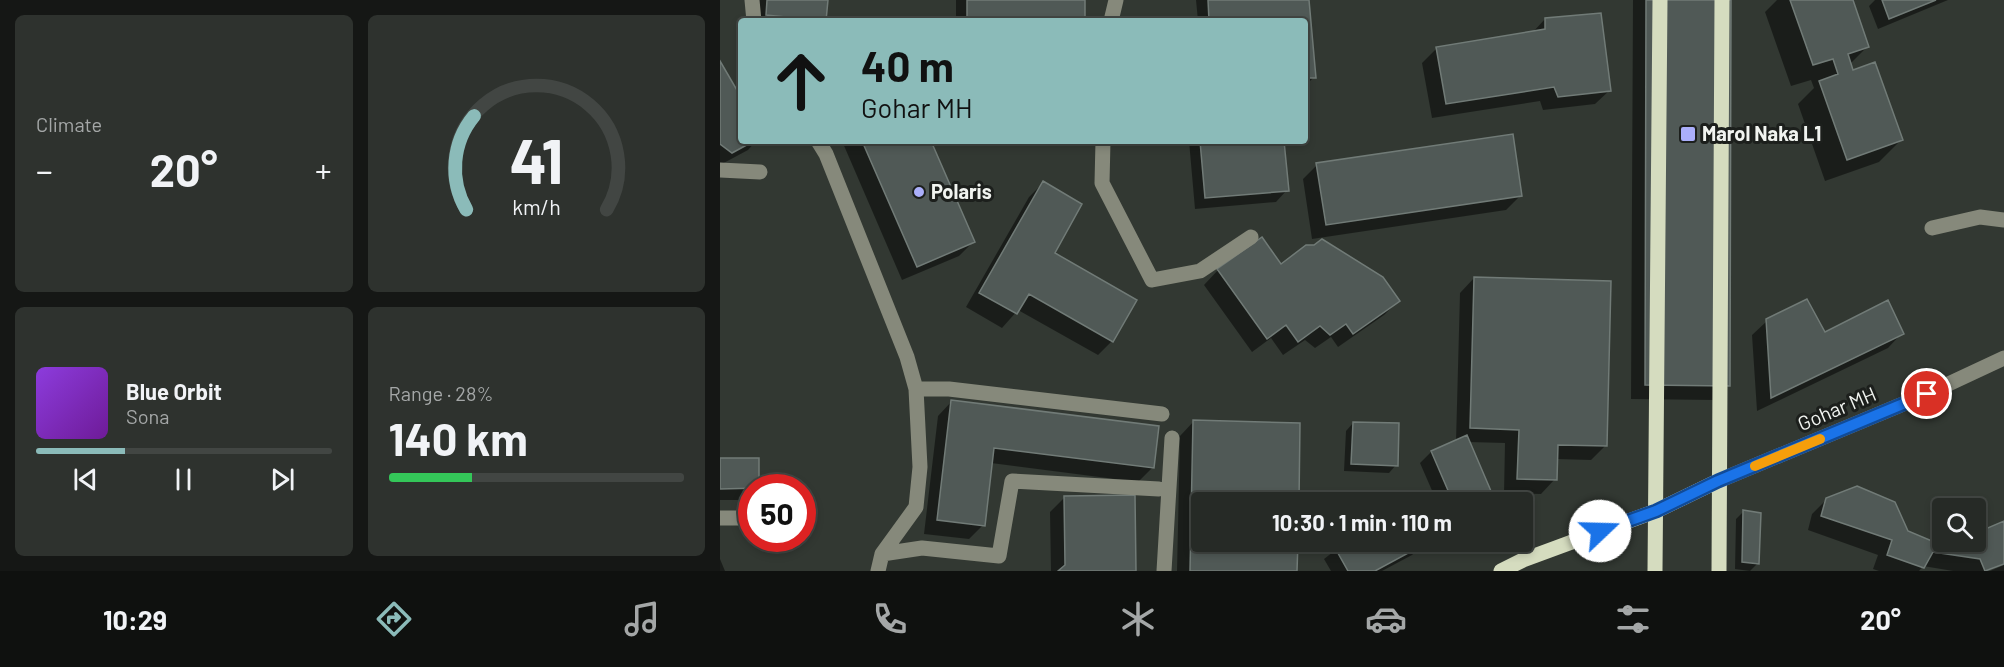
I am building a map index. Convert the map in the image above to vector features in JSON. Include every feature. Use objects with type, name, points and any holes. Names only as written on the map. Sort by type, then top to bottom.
[{"type":"main road","points":[[1655,571],[1660,0]]},
{"type":"main road","points":[[1719,571],[1722,0]]},
{"type":"main road","points":[[1501,571],[1523,560],[1656,511],[1718,481]]},
{"type":"street","points":[[752,0],[754,18]]},
{"type":"street","points":[[1112,18],[1116,0]]},
{"type":"street","points":[[820,144],[826,154],[908,357],[916,389],[920,467],[916,507],[882,554],[878,571]]},
{"type":"street","points":[[1103,144],[1102,183],[1152,280],[1200,272],[1251,237]]},
{"type":"street","points":[[720,170],[760,172]]},
{"type":"street","points":[[1932,228],[1980,217],[2004,220]]},
{"type":"street","name":"Gohar MH","points":[[1718,481],[1927,394],[2004,358]]},
{"type":"street","points":[[916,389],[949,389],[1162,414]]},
{"type":"street","points":[[1164,571],[1172,438]]},
{"type":"street","points":[[882,554],[921,548],[999,556],[1012,481],[1158,489]]},
{"type":"street","points":[[720,518],[738,518]]},
{"type":"building","points":[[767,0],[828,0],[826,18],[766,15]]},
{"type":"building","points":[[967,0],[1085,0],[1085,18],[967,18]]},
{"type":"building","points":[[1208,0],[1309,0],[1316,78],[1308,78],[1308,18],[1209,18]]},
{"type":"building","name":"Marol Naka L1","points":[[1646,0],[1731,0],[1730,386],[1645,385]]},
{"type":"building","points":[[1790,0],[1853,0],[1869,47],[1848,54],[1853,70],[1875,62],[1903,140],[1847,160],[1819,81],[1838,74],[1833,59],[1813,65]]},
{"type":"building","points":[[1882,0],[1936,0],[1889,19]]},
{"type":"building","points":[[1601,13],[1611,91],[1558,97],[1554,87],[1446,104],[1436,47],[1545,29],[1545,18]]},
{"type":"building","points":[[720,61],[738,92],[738,144],[748,144],[732,153],[720,144]]},
{"type":"building","points":[[1513,134],[1522,196],[1326,225],[1316,163]]},
{"type":"building","name":"Polaris","points":[[863,144],[932,144],[975,242],[917,267]]},
{"type":"building","points":[[1200,144],[1284,144],[1289,191],[1205,198]]},
{"type":"building","points":[[1043,181],[1082,204],[1055,253],[1137,300],[1113,342],[1029,294],[1017,314],[979,293]]},
{"type":"building","points":[[1262,237],[1281,264],[1306,245],[1314,245],[1322,239],[1383,277],[1400,301],[1353,334],[1346,324],[1330,335],[1320,326],[1298,342],[1286,325],[1267,339],[1217,269]]},
{"type":"building","points":[[1474,277],[1611,281],[1607,446],[1558,445],[1557,480],[1517,479],[1519,430],[1470,428]]},
{"type":"building","points":[[1807,299],[1825,332],[1888,300],[1904,334],[1771,398],[1766,319]]},
{"type":"building","points":[[951,400],[1159,426],[1154,468],[994,448],[985,526],[937,520]]},
{"type":"building","points":[[1193,420],[1300,423],[1299,492],[1192,492]]},
{"type":"building","points":[[1353,422],[1399,423],[1398,466],[1351,464]]},
{"type":"building","points":[[1467,435],[1491,491],[1449,492],[1431,451]]},
{"type":"building","points":[[720,458],[759,458],[759,474],[738,474],[738,489],[720,489]]},
{"type":"building","points":[[1857,486],[1895,502],[1908,531],[1932,541],[1933,552],[1924,568],[1887,555],[1892,540],[1821,516],[1826,498]]},
{"type":"building","points":[[1135,495],[1136,571],[1058,571],[1065,565],[1064,496]]},
{"type":"building","points":[[1743,510],[1761,513],[1759,564],[1742,562]]},
{"type":"building","points":[[1191,521],[1191,552],[1298,552],[1297,571],[1190,571]]},
{"type":"building","points":[[2004,521],[2004,564],[1985,571],[1980,559],[1933,552],[1986,552],[1986,529]]},
{"type":"building","points":[[1337,552],[1410,552],[1375,571],[1348,571]]},
{"type":"slow traffic","points":[[1755,466],[1820,439]]},
{"type":"place","name":"Marol Naka L1","points":[[1688,134]]},
{"type":"place","name":"Polaris","points":[[919,192]]},
{"type":"route","points":[[1600,531],[1656,511],[1718,481],[1927,394]]}]
